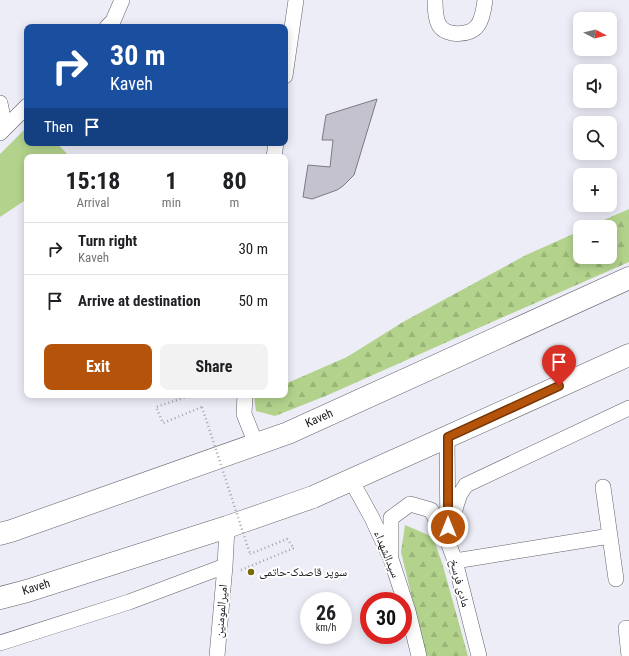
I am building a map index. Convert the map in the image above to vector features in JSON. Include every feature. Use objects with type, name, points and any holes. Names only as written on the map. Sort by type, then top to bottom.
[{"type":"main road","name":"Kaveh","points":[[0,534],[11,532],[288,433],[629,278]]},
{"type":"main road","name":"Kaveh","points":[[0,598],[27,591],[227,528],[313,496],[448,437],[629,354]]},
{"type":"street","points":[[110,24],[122,0]]},
{"type":"street","points":[[288,55],[296,0]]},
{"type":"street","points":[[435,0],[435,11],[439,26],[448,33],[461,34],[470,31],[478,25],[484,10],[485,0]]},
{"type":"street","points":[[0,103],[2,129]]},
{"type":"street","points":[[2,129],[24,109]]},
{"type":"street","points":[[245,398],[244,414],[256,444]]},
{"type":"street","points":[[448,542],[456,506],[460,494],[466,485],[629,408]]},
{"type":"street","name":"مادی فرسخ","points":[[448,437],[448,542],[455,561],[479,656]]},
{"type":"street","name":"سیدالشهداء","points":[[351,480],[392,559],[408,611],[419,656]]},
{"type":"street","points":[[603,487],[616,579]]},
{"type":"street","points":[[392,559],[391,518],[410,504],[431,510],[448,542]]},
{"type":"street","name":"امیرالمومنین","points":[[217,656],[227,528]]},
{"type":"street","points":[[455,561],[610,536]]},
{"type":"street","points":[[0,643],[224,572]]},
{"type":"street","points":[[626,628],[629,656]]},
{"type":"path","points":[[182,398],[156,406],[163,423],[202,407],[250,554],[287,539],[294,548],[224,572]]},
{"type":"green space","points":[[24,130],[24,146],[60,146],[67,154],[24,154],[24,201],[0,217],[0,154]]},
{"type":"green space","points":[[629,209],[629,262],[328,395],[275,416],[256,411],[254,398],[288,398],[288,383],[347,357],[403,322],[526,255],[573,234],[573,264],[617,264],[617,220],[604,220]]},
{"type":"green space","points":[[405,525],[433,537],[443,566],[468,656],[426,656],[412,598],[412,592],[411,592],[401,552]]},
{"type":"building","points":[[377,99],[354,175],[337,190],[312,199],[303,197],[308,165],[330,167],[333,140],[322,140],[326,115]]},
{"type":"place","name":"سوپر قاصدک-حاتمی","points":[[251,572]]},
{"type":"route","points":[[448,527],[448,437],[559,386]]}]
